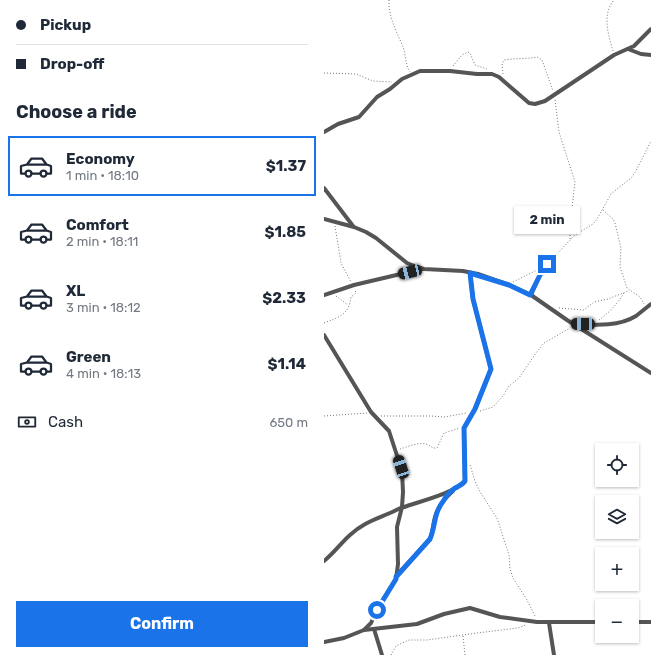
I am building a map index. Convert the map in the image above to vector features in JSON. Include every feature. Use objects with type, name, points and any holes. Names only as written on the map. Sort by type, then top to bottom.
[{"type":"street","points":[[324,132],[338,124],[359,117],[373,101],[401,80],[423,70],[494,75],[531,104],[539,103],[545,101],[614,55],[628,49],[642,39],[651,29]]},
{"type":"street","points":[[628,49],[641,54],[651,55]]},
{"type":"street","points":[[324,188],[354,227]]},
{"type":"street","points":[[324,219],[354,227],[376,238],[408,263],[424,269]]},
{"type":"street","points":[[530,295],[547,264]]},
{"type":"street","points":[[324,295],[353,286],[424,269],[457,270],[470,273],[509,285],[530,295],[651,373]]},
{"type":"street","points":[[324,561],[348,536],[364,523],[402,507],[434,497],[463,484],[465,481],[464,428],[474,412],[491,371],[473,299],[470,273]]},
{"type":"street","points":[[574,324],[592,325],[627,320],[636,316],[651,304]]},
{"type":"street","points":[[324,335],[373,414],[389,431],[401,467],[402,507],[397,527],[398,564],[396,579],[379,606],[371,623],[364,630]]},
{"type":"street","points":[[396,577],[430,539],[435,516],[444,498],[455,488]]},
{"type":"street","points":[[324,642],[344,638],[364,630],[417,624],[444,614],[470,608],[500,617],[532,622],[595,622]]},
{"type":"street","points":[[639,622],[651,622]]},
{"type":"street","points":[[549,623],[554,655]]},
{"type":"street","points":[[374,629],[382,655]]},
{"type":"path","points":[[389,0],[389,11],[395,31],[404,48],[408,69],[412,74]]},
{"type":"path","points":[[614,0],[609,6],[607,23],[614,55]]},
{"type":"path","points":[[448,71],[462,55],[468,52],[476,65],[483,66],[494,75]]},
{"type":"path","points":[[499,78],[503,74],[502,64],[504,60],[538,57],[542,60],[554,94],[559,132],[575,182],[570,225],[570,240]]},
{"type":"path","points":[[324,73],[356,74],[367,79],[380,82],[401,80]]},
{"type":"path","points":[[547,264],[570,240],[593,224],[603,210],[611,194],[631,178],[636,171],[651,141]]},
{"type":"path","points":[[603,210],[613,219],[615,223],[621,248],[620,267],[627,288],[640,297],[646,308]]},
{"type":"path","points":[[324,323],[345,313],[351,297],[356,293],[341,263],[334,222]]},
{"type":"path","points":[[509,285],[538,270]]},
{"type":"path","points":[[550,309],[570,308],[584,310],[594,302],[608,299],[629,290]]},
{"type":"path","points":[[333,293],[348,306]]},
{"type":"path","points":[[592,325],[606,315],[616,305],[624,293]]},
{"type":"path","points":[[324,416],[373,414],[444,417],[484,411],[493,407],[503,396],[509,386],[519,378],[544,343],[568,330],[574,324]]},
{"type":"path","points":[[396,450],[422,444],[437,448],[444,433],[464,428]]},
{"type":"path","points":[[469,461],[477,486],[497,518],[509,555],[512,578],[527,600],[539,622]]},
{"type":"path","points":[[391,655],[396,646],[409,640],[427,640],[523,627],[532,622]]},
{"type":"path","points":[[463,635],[464,655]]},
{"type":"route","points":[[377,610],[396,577],[430,539],[435,516],[444,498],[465,481],[464,428],[472,416],[491,371],[491,366],[473,299],[470,273],[478,274],[509,285],[530,295],[547,264]]}]
